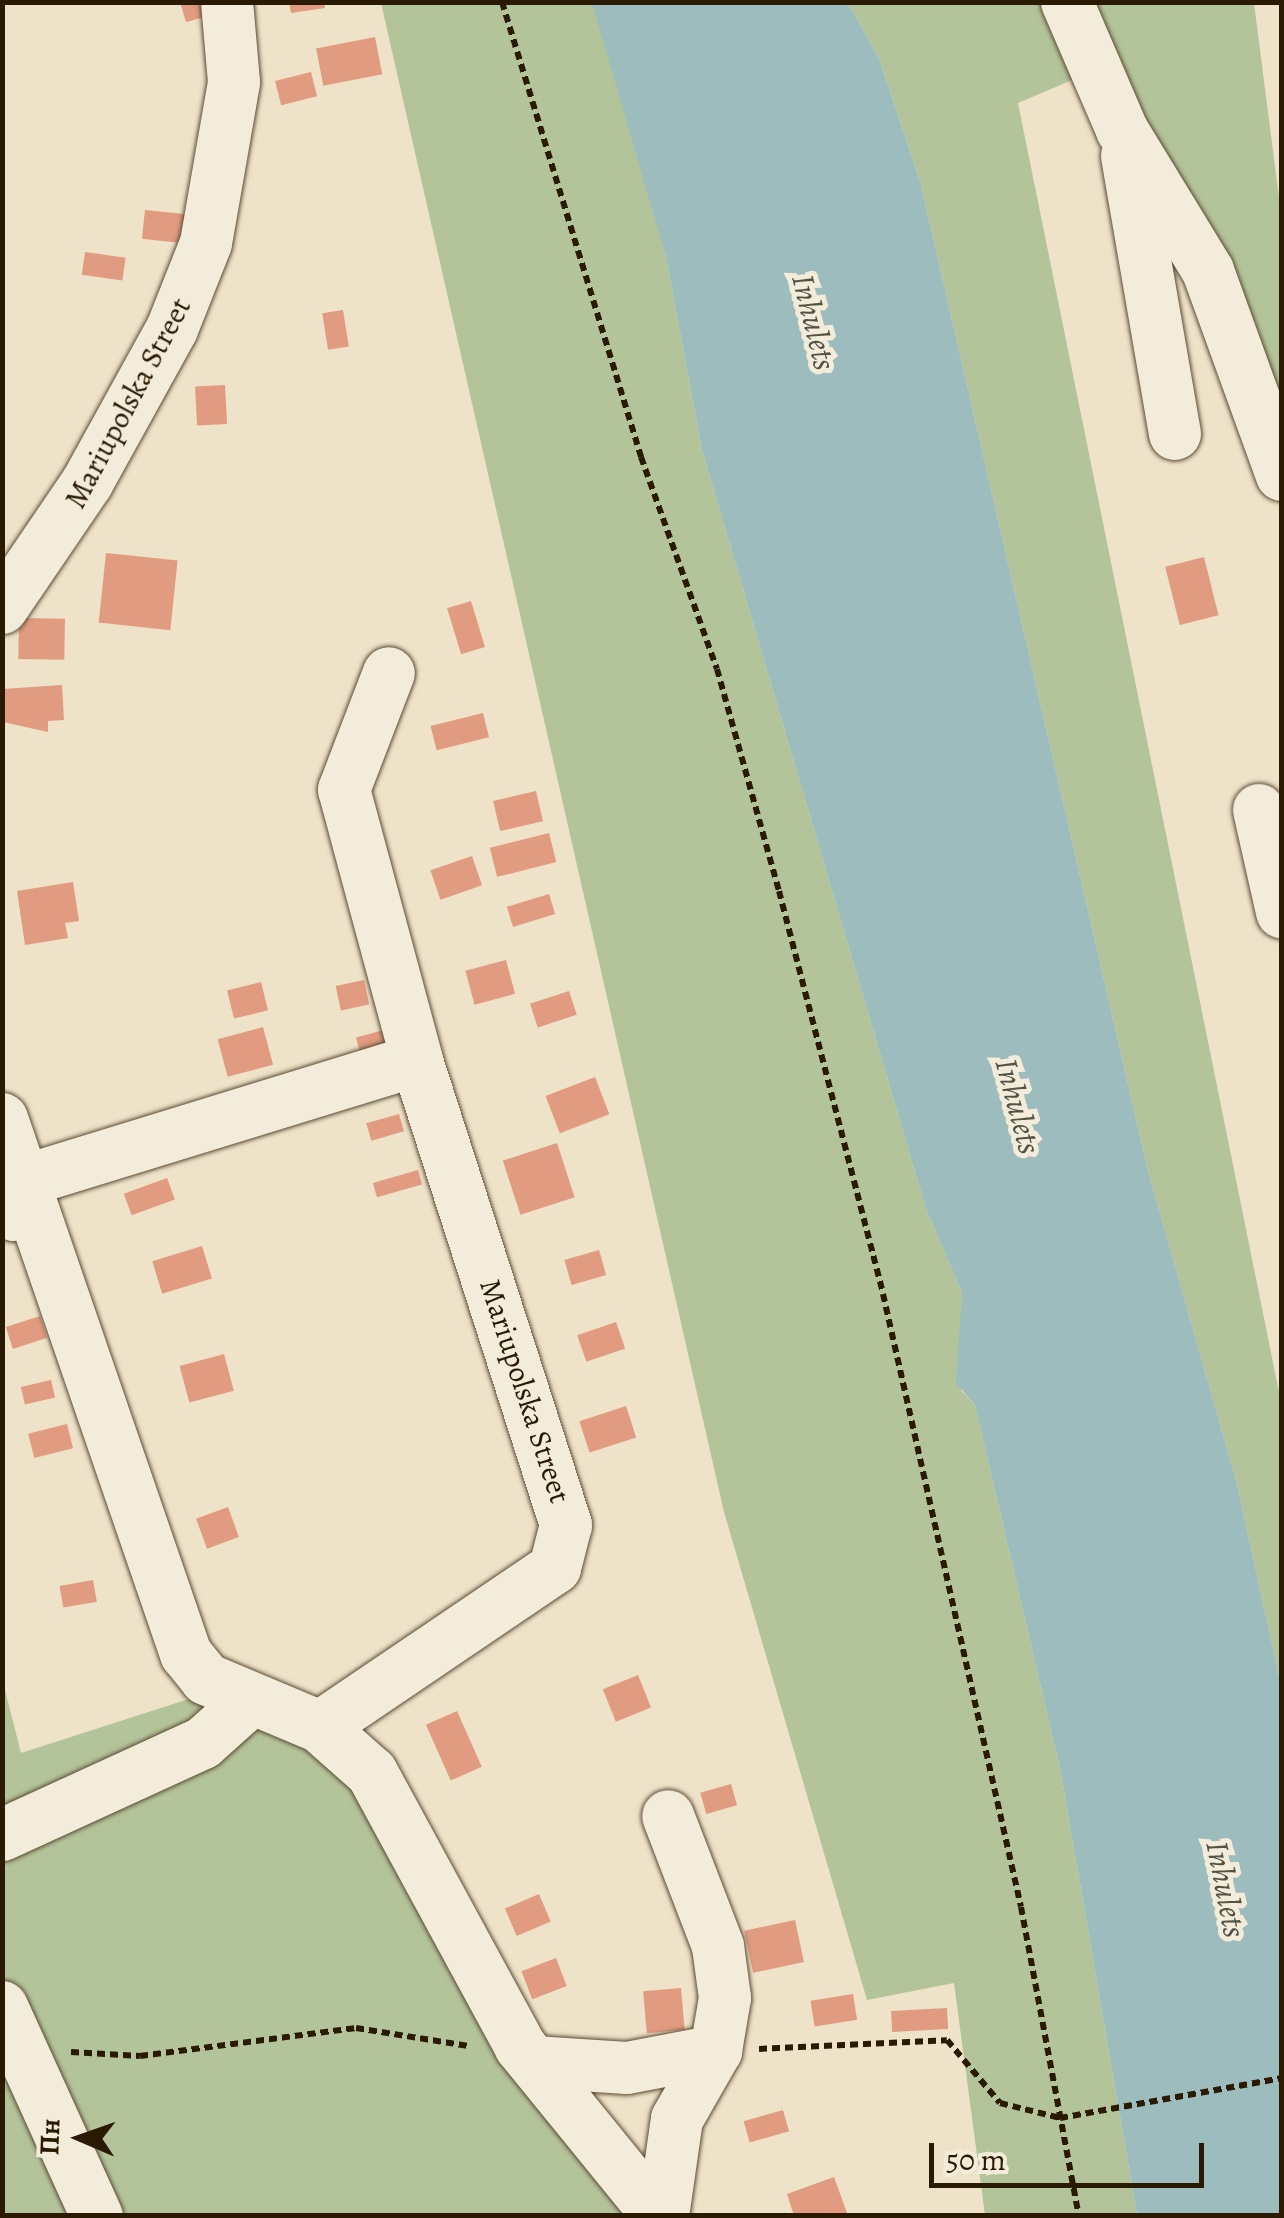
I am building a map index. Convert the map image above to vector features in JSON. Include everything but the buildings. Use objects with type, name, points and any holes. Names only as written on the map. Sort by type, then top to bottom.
[{"type":"street","name":"Mariupolska Street","points":[[2,608],[78,498],[172,329],[206,243],[234,82],[227,2]]},
{"type":"street","points":[[1067,2],[1122,130],[1208,271],[1282,475]]},
{"type":"street","points":[[1122,130],[1175,434]]},
{"type":"street","name":"Mariupolska Street","points":[[320,1727],[541,1579],[554,1568],[566,1525],[417,1060],[344,790],[389,673]]},
{"type":"street","points":[[1259,810],[1282,912]]},
{"type":"street","points":[[12,1203],[417,1060]]},
{"type":"street","points":[[2,1118],[12,1203],[186,1654],[206,1679],[320,1727],[372,1773],[534,2062],[661,2216]]},
{"type":"street","points":[[2,1835],[204,1743],[251,1700]]},
{"type":"street","points":[[661,2216],[676,2119],[716,2051],[725,1998],[718,1946],[668,1816]]},
{"type":"street","points":[[7,2016],[97,2216]]},
{"type":"street","points":[[534,2062],[627,2068],[716,2051]]},
{"type":"path","points":[[502,2],[641,457],[718,669],[779,891],[883,1294],[1079,2216]]},
{"type":"path","points":[[7,2016],[74,2053],[140,2056],[356,2028],[534,2062]]},
{"type":"path","points":[[716,2051],[947,2040],[1000,2103],[1060,2118],[1107,2113],[1282,2078]]},
{"type":"green space","points":[[381,3],[592,3],[607,40],[666,257],[702,450],[926,1209],[962,1293],[961,1390],[975,1405],[1061,1773],[1137,2215],[985,2215],[954,1983],[867,2000],[724,1512]]},
{"type":"green space","points":[[848,3],[1254,3],[1282,221],[1281,475],[1091,72],[1018,103],[1281,1402],[1281,1685],[1237,1484],[1148,1171],[920,181],[879,58]]},
{"type":"green space","points":[[2,1678],[21,1753],[223,1688],[320,1727],[658,2215],[3,2215]]},
{"type":"water","name":"Inhulets","points":[[592,3],[848,3],[879,58],[920,181],[1148,1171],[1237,1484],[1281,1685],[1281,2215],[1137,2215],[1061,1773],[975,1405],[956,1383],[962,1293],[926,1209],[702,450],[666,257]]}]
